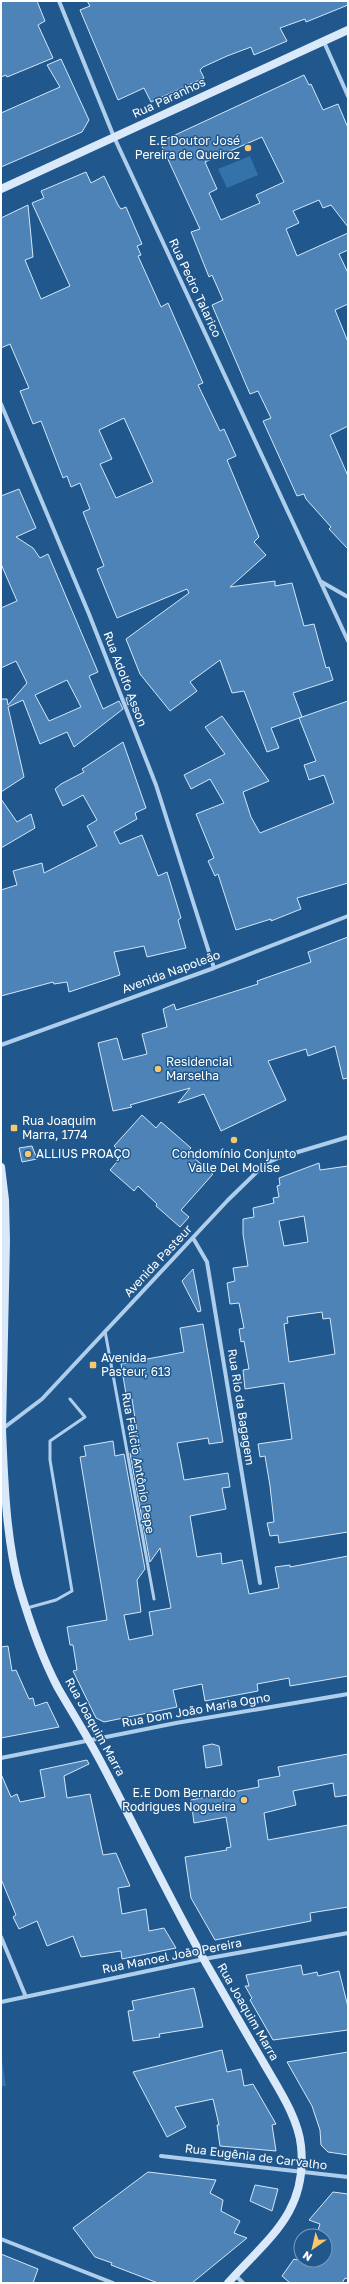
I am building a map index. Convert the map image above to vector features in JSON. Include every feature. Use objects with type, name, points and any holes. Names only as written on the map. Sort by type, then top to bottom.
[{"type":"street","name":"Rua Pedro Talarico","points":[[59,1],[114,137],[348,641]]},
{"type":"street","name":"Rua Paranhos","points":[[1,188],[348,30]]},
{"type":"street","points":[[324,41],[348,96]]},
{"type":"street","name":"Rua Adolfo Asson","points":[[1,404],[89,614],[156,786],[214,968]]},
{"type":"street","points":[[320,581],[348,598]]},
{"type":"street","name":"Avenida Napoleão","points":[[1,1045],[214,968],[348,916]]},
{"type":"street","name":"Avenida Pasteur","points":[[2,1430],[42,1400],[105,1331],[265,1164],[278,1158],[348,1137]]},
{"type":"street","name":"Rua Joaquim Marra","points":[[1,1167],[3,1200],[2,1430],[12,1551],[26,1608],[48,1666],[90,1740],[204,1959],[276,2084],[295,2123],[301,2145],[300,2172],[295,2199],[288,2216],[280,2228],[228,2283]]},
{"type":"street","name":"Rua Rio da Bagagem","points":[[193,1238],[207,1262],[260,1583]]},
{"type":"street","name":"Rua Dom João Maria Ogno","points":[[1,1758],[176,1723],[348,1694]]},
{"type":"street","name":"Rua Manoel João Pereira","points":[[1,2002],[204,1959],[348,1933]]},
{"type":"street","points":[[1,1937],[26,1996]]},
{"type":"street","name":"Rua Eugênia de Carvalho","points":[[161,2156],[348,2177]]},
{"type":"street","points":[[1,2239],[113,2283]]},
{"type":"street","points":[[235,2275],[243,2283]]},
{"type":"lane","name":"Rua Felício Antônio Pepe","points":[[105,1331],[154,1599]]},
{"type":"lane","points":[[26,1608],[56,1600],[72,1591],[50,1460],[50,1441],[85,1417],[70,1399]]},
{"type":"shaded area","points":[[250,156],[258,175],[227,188],[218,169]]},
{"type":"shaded area","points":[[1,2054],[6,2086],[1,2086]]},
{"type":"building","points":[[1,1],[37,1],[45,21],[38,25],[53,58],[7,77],[6,75],[1,77]]},
{"type":"building","points":[[87,1],[348,1],[348,5],[306,22],[305,19],[280,28],[287,41],[254,55],[251,47],[227,56],[203,67],[200,70],[204,78],[151,102],[144,88],[118,100],[80,10],[90,6]]},
{"type":"building","points":[[61,59],[89,120],[82,132],[1,167],[1,113],[60,87],[47,65]]},
{"type":"building","points":[[304,75],[309,85],[311,84],[323,110],[338,104],[348,128],[348,227],[331,205],[323,208],[319,200],[293,211],[299,223],[286,229],[297,256],[348,233],[348,250],[339,254],[348,273],[348,304],[335,310],[348,342],[348,426],[330,435],[348,476],[348,549],[329,529],[331,527],[306,499],[304,494],[297,496],[263,421],[271,418],[258,391],[250,394],[212,305],[223,300],[212,275],[209,277],[191,232],[200,229],[160,142]],"holes":[[[262,137],[284,182],[256,195],[260,203],[221,220],[209,193],[217,189],[205,162]]]},
{"type":"building","points":[[86,172],[91,183],[104,176],[118,205],[121,209],[126,207],[142,244],[137,246],[141,255],[138,256],[161,307],[168,303],[203,383],[198,385],[220,431],[224,429],[236,456],[227,460],[259,537],[254,542],[266,555],[230,587],[275,581],[275,586],[292,583],[304,626],[314,624],[326,668],[329,667],[333,680],[293,693],[302,717],[271,728],[279,748],[267,752],[244,691],[232,693],[220,660],[190,682],[197,691],[170,711],[140,674],[126,639],[189,593],[187,589],[117,618],[97,569],[104,566],[83,512],[90,509],[80,483],[71,487],[67,476],[63,478],[41,421],[33,424],[20,391],[29,388],[10,344],[1,348],[1,218],[28,205],[33,257],[25,260],[41,299],[70,286],[32,203],[44,198],[41,191]],"holes":[[[124,418],[153,482],[116,498],[100,464],[112,459],[99,430]]]},
{"type":"building","points":[[19,489],[36,528],[16,537],[33,548],[40,558],[48,554],[98,672],[89,676],[103,709],[119,701],[123,709],[74,747],[67,732],[40,744],[23,700],[8,707],[24,777],[1,792],[1,699],[7,699],[8,705],[27,683],[16,661],[1,668],[1,608],[17,601],[1,564],[1,496]],"holes":[[[67,680],[81,707],[49,721],[35,695]]]},
{"type":"building","points":[[131,695],[134,700],[128,705],[126,698]]},
{"type":"building","points":[[348,701],[348,883],[297,898],[301,909],[271,921],[271,919],[236,930],[218,874],[215,876],[208,861],[214,858],[196,814],[224,803],[210,779],[191,789],[184,775],[225,754],[205,727],[222,716],[269,781],[243,792],[251,817],[260,833],[334,803],[324,775],[309,780],[304,765],[316,761],[299,718]]},
{"type":"building","points":[[123,742],[146,808],[135,813],[137,819],[114,832],[120,844],[142,835],[158,876],[167,872],[181,918],[178,920],[186,948],[147,957],[144,946],[114,952],[120,975],[69,992],[67,982],[54,984],[53,982],[1,996],[1,890],[17,885],[13,871],[42,863],[44,873],[97,846],[87,826],[97,820],[83,795],[63,806],[55,789],[61,784],[84,772],[82,769]]},
{"type":"building","points":[[1,799],[17,822],[31,814],[35,828],[1,848]]},
{"type":"building","points":[[348,937],[348,1078],[343,1079],[335,1046],[308,1056],[306,1049],[268,1061],[286,1100],[221,1131],[204,1094],[178,1103],[190,1088],[130,1105],[132,1107],[113,1111],[98,1043],[117,1038],[123,1060],[147,1054],[142,1034],[167,1027],[163,1009],[174,1004],[176,1010],[258,984],[257,981],[311,962],[308,952]]},
{"type":"building","points":[[142,1115],[156,1128],[161,1122],[191,1148],[187,1152],[213,1174],[181,1210],[189,1217],[180,1227],[156,1206],[157,1204],[138,1186],[134,1191],[110,1170],[123,1155],[114,1146]]},
{"type":"building","name":"ALLIUS PROAÇO","points":[[32,1146],[37,1159],[22,1162],[19,1148]]},
{"type":"building","points":[[319,1163],[320,1170],[348,1166],[348,1532],[279,1543],[278,1535],[270,1536],[267,1523],[274,1522],[270,1486],[265,1456],[260,1457],[258,1444],[292,1439],[284,1383],[245,1389],[243,1370],[249,1369],[244,1341],[241,1342],[239,1329],[244,1328],[239,1303],[230,1304],[227,1283],[235,1281],[233,1268],[248,1266],[243,1234],[243,1219],[254,1217],[253,1208],[274,1203],[273,1198],[279,1197],[277,1186],[280,1185],[279,1178]],"holes":[[[304,1216],[308,1242],[284,1246],[279,1221]],[[322,1312],[323,1319],[330,1318],[335,1354],[289,1362],[284,1324],[288,1323],[287,1317]]]},
{"type":"building","points":[[193,1269],[201,1311],[198,1312],[182,1281]]},
{"type":"building","points":[[203,1324],[223,1442],[209,1444],[208,1438],[177,1443],[184,1480],[228,1473],[230,1487],[222,1488],[226,1509],[190,1516],[197,1557],[221,1553],[222,1564],[242,1560],[249,1594],[279,1588],[275,1567],[290,1565],[290,1567],[348,1556],[348,1676],[290,1686],[289,1678],[257,1684],[258,1691],[205,1701],[202,1684],[173,1690],[177,1707],[104,1722],[96,1718],[73,1671],[77,1670],[73,1645],[70,1645],[67,1627],[107,1620],[80,1457],[86,1456],[84,1446],[113,1441],[115,1456],[124,1454],[145,1569],[137,1580],[141,1612],[124,1615],[129,1640],[153,1635],[149,1612],[171,1608],[160,1548],[150,1562],[130,1453],[140,1451],[132,1399],[127,1400],[121,1364],[184,1352],[180,1328]]},
{"type":"building","points":[[8,1646],[12,1671],[16,1670],[29,1699],[33,1698],[35,1706],[47,1702],[59,1727],[1,1738],[1,1647]]},
{"type":"building","points":[[212,1744],[219,1746],[222,1765],[206,1768],[203,1746]]},
{"type":"building","points":[[348,1754],[348,1795],[335,1797],[333,1783],[293,1791],[296,1805],[264,1813],[268,1840],[348,1825],[348,1907],[310,1913],[311,1921],[215,1940],[191,1898],[185,1857],[227,1850],[226,1848],[231,1847],[226,1817],[194,1823],[191,1800],[259,1787],[258,1780],[280,1776],[278,1767]]},
{"type":"building","points":[[87,1760],[89,1764],[64,1776],[67,1798],[90,1794],[103,1855],[116,1853],[130,1886],[118,1888],[122,1914],[146,1909],[149,1931],[164,1928],[176,1948],[122,1959],[121,1951],[81,1957],[73,1936],[47,1946],[37,1921],[19,1929],[13,1917],[16,1915],[1,1879],[1,1774],[11,1797],[17,1794],[20,1802],[45,1797],[40,1770]]},
{"type":"building","points":[[301,1965],[303,1975],[317,1972],[318,1976],[339,1971],[348,2007],[348,2030],[273,2040],[250,2000],[252,1998],[245,1986],[249,1986],[246,1975]]},
{"type":"building","points":[[194,1988],[203,2027],[159,2034],[160,2037],[133,2041],[128,2011],[134,2010],[132,2001]]},
{"type":"building","points":[[222,2050],[227,2072],[241,2069],[244,2086],[253,2084],[276,2124],[272,2125],[276,2151],[220,2146],[217,2125],[219,2125],[213,2099],[175,2107],[186,2127],[167,2137],[133,2072]]},
{"type":"building","points":[[348,2052],[348,2155],[328,2152],[321,2145],[320,2130],[312,2106],[287,2062]]},
{"type":"building","points":[[148,2172],[216,2180],[210,2193],[223,2200],[221,2211],[240,2221],[234,2233],[247,2238],[192,2283],[158,2283],[111,2265],[112,2263],[95,2257],[73,2228]]},
{"type":"building","points":[[255,2185],[278,2189],[272,2211],[250,2201]]},
{"type":"building","points":[[333,2192],[348,2194],[348,2279],[345,2278],[342,2283],[290,2283],[282,2276],[293,2260],[293,2268],[333,2268],[333,2228],[319,2228],[320,2224],[309,2220]]},
{"type":"building","points":[[1,2254],[38,2269],[33,2283],[1,2283]]},
{"type":"place","name":"E.E Doutor José Pereira de Queiroz","points":[[248,148]]},
{"type":"place","name":"Residencial Marselha","points":[[158,1069]]},
{"type":"place","name":"Rua Joaquim Marra, 1774","points":[[14,1128]]},
{"type":"place","name":"Condomínio Conjunto Valle Del Molise","points":[[234,1140]]},
{"type":"place","name":"ALLIUS PROAÇO","points":[[28,1154]]},
{"type":"place","name":"Avenida Pasteur, 613","points":[[93,1365]]},
{"type":"place","name":"E.E Dom Bernardo Rodrigues Nogueira","points":[[244,1800]]}]
